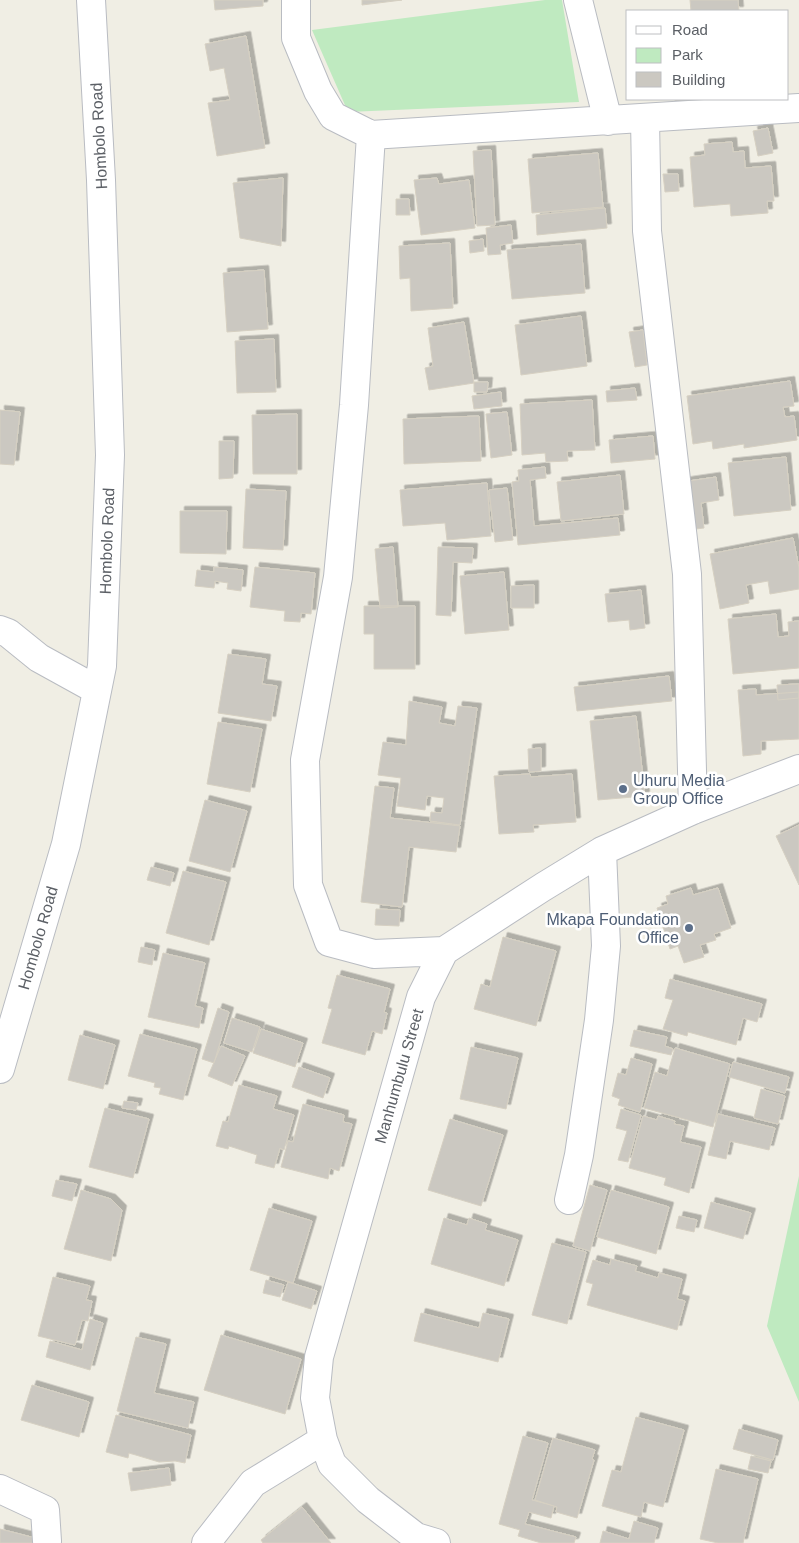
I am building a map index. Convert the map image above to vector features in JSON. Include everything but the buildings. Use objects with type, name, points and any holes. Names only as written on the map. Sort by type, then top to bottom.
[{"type":"street","name":"Hombolo Road","points":[[0,1069],[66,844],[102,666],[110,455],[101,180],[91,0]]},
{"type":"street","points":[[296,0],[296,38],[318,91],[333,116],[371,135],[799,108]]},
{"type":"street","points":[[578,0],[608,121]]},
{"type":"street","points":[[645,119],[647,231],[687,574],[694,810]]},
{"type":"street","points":[[371,135],[354,405],[338,577],[305,760],[308,885],[329,942],[374,954],[444,951],[602,851],[694,810],[799,770]]},
{"type":"street","points":[[0,630],[8,633],[39,658],[97,690]]},
{"type":"street","points":[[569,1200],[579,1155],[599,1020],[606,946],[602,851]]},
{"type":"street","name":"Manhumbulu Street","points":[[436,1543],[416,1537],[368,1500],[332,1464],[323,1440],[314,1398],[319,1357],[422,997],[444,951]]},
{"type":"street","points":[[206,1543],[252,1483],[323,1440]]},
{"type":"street","points":[[0,1489],[44,1510],[47,1541]]},
{"type":"green space","points":[[545,0],[562,0],[579,102],[348,112],[312,30]]},
{"type":"green space","points":[[799,1176],[799,1402],[767,1326]]},
{"type":"place","name":"Uhuru Media Group Office","points":[[623,789]]},
{"type":"place","name":"Mkapa Foundation Office","points":[[689,928]]}]
